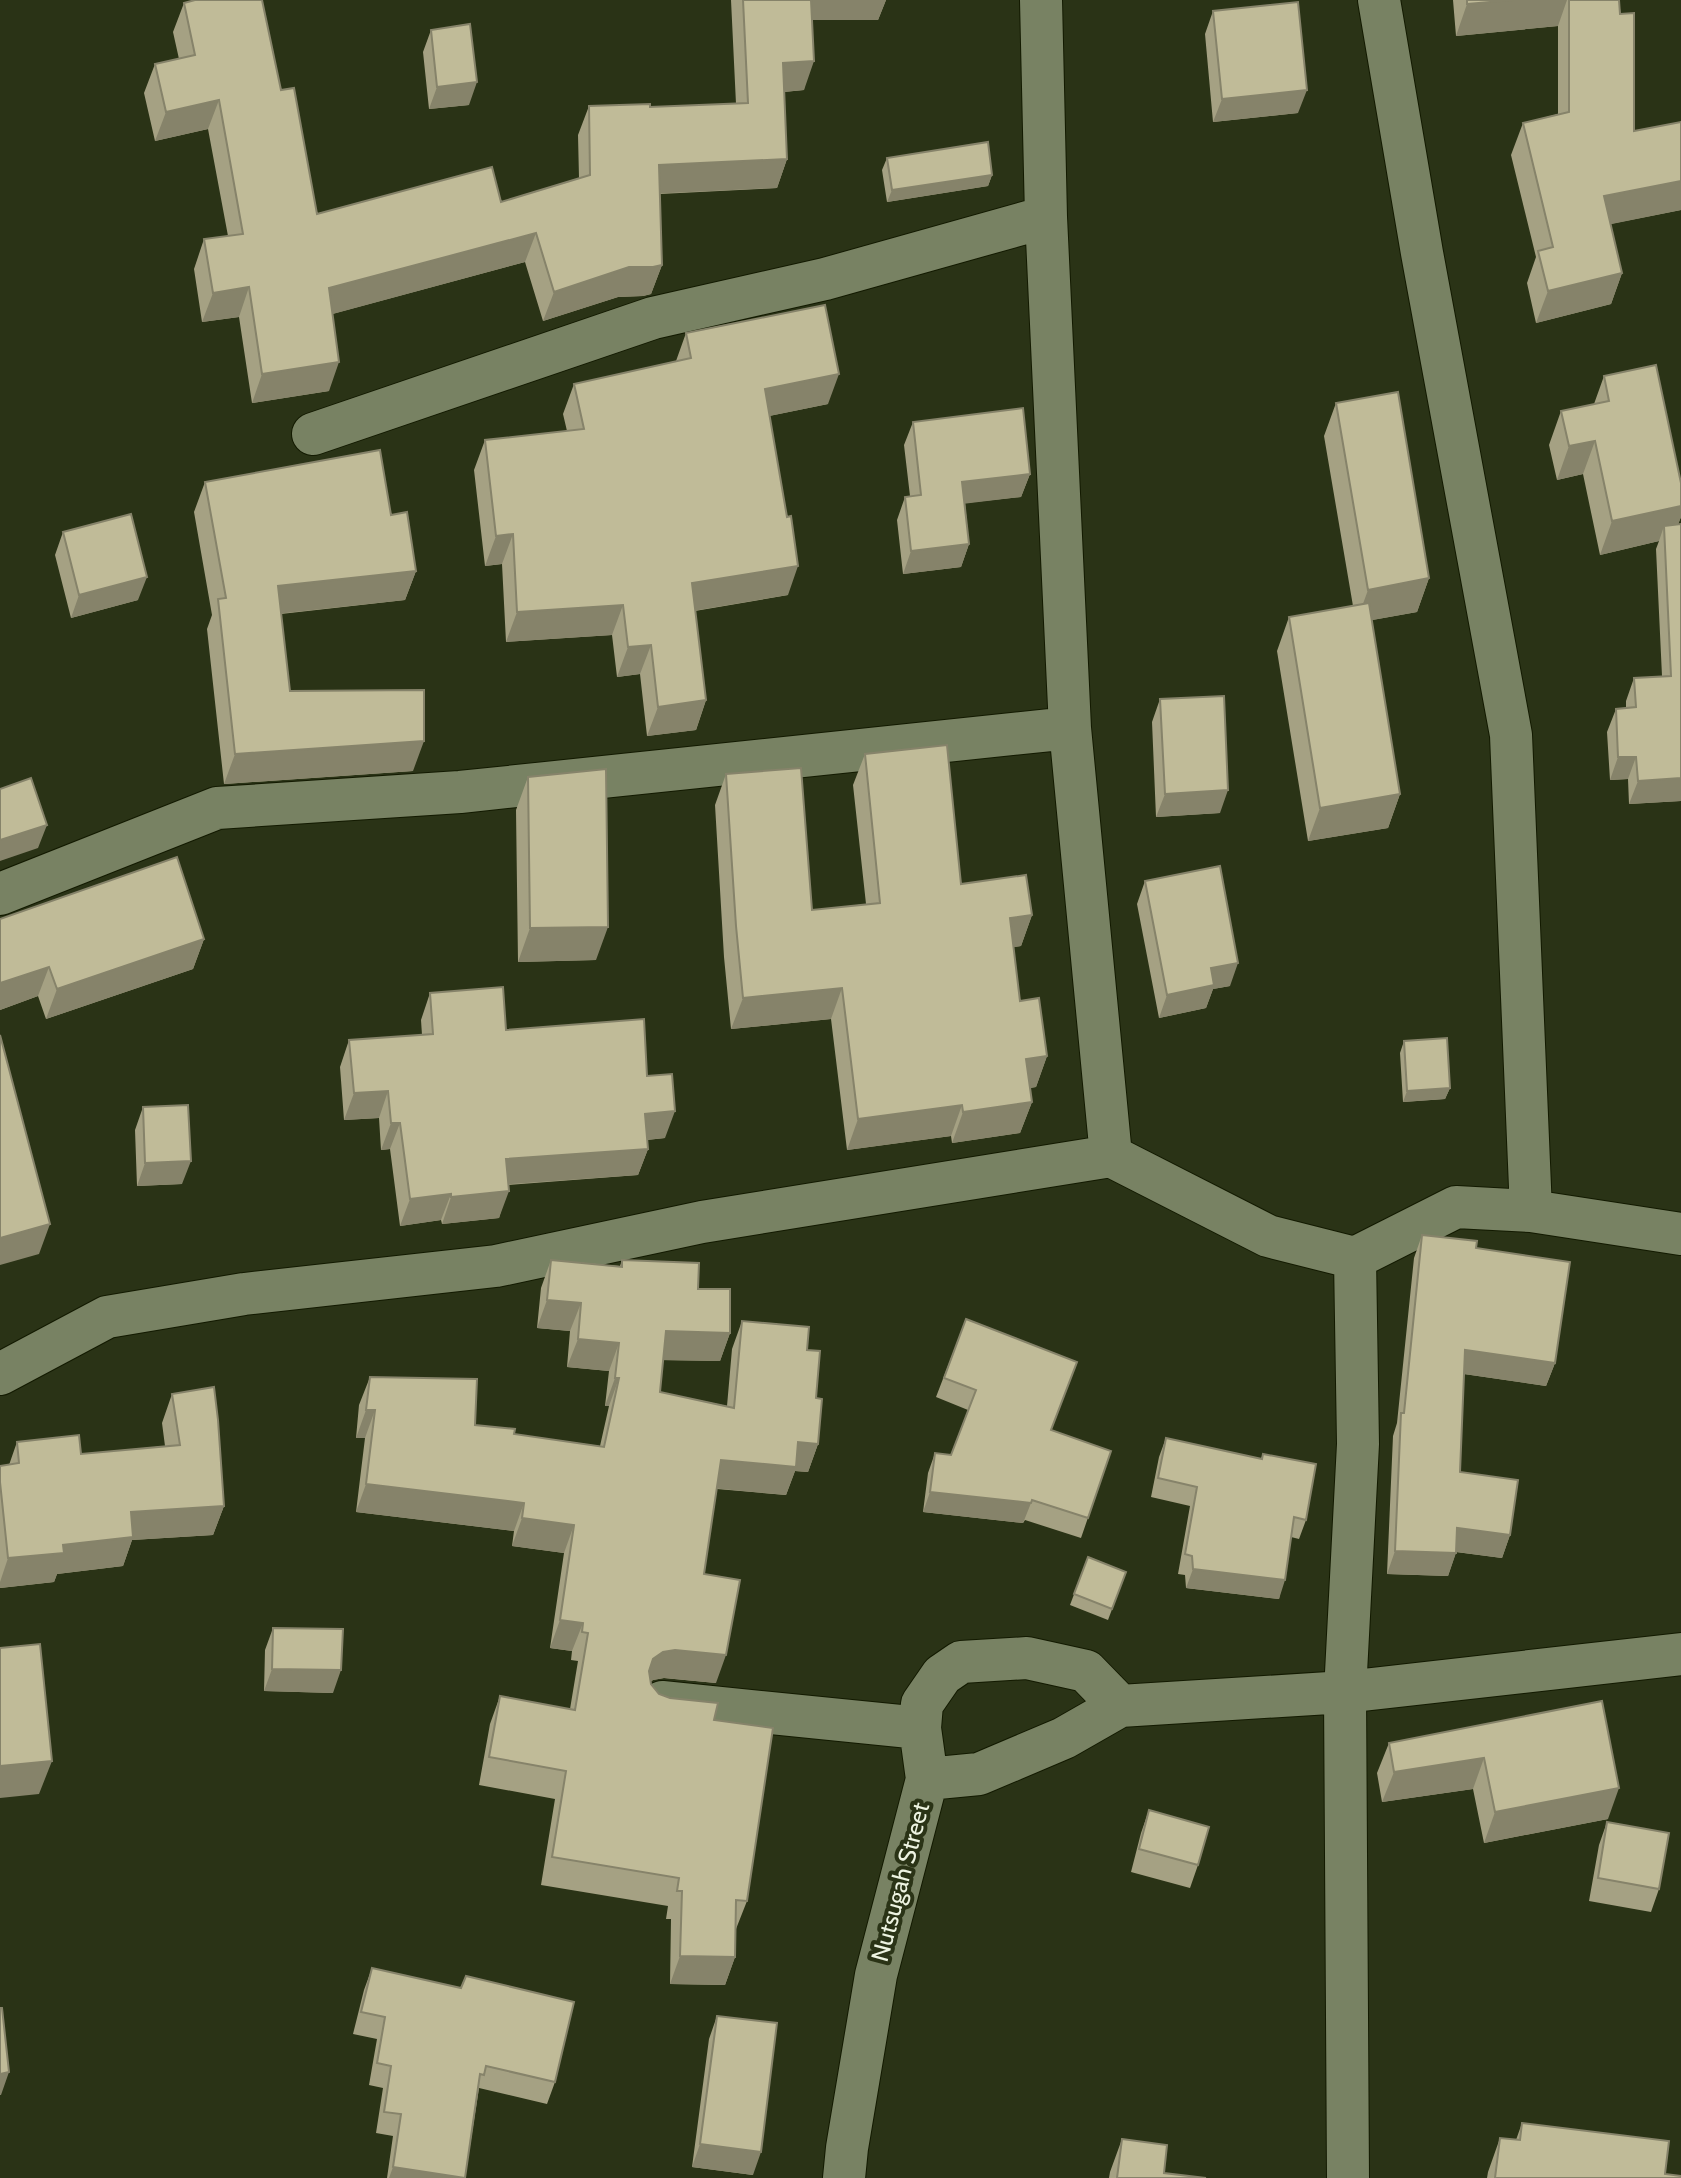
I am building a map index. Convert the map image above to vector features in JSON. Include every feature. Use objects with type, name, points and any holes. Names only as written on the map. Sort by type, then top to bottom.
[{"type":"street","points":[[1041,0],[1046,217],[1070,728],[1111,1156]]},
{"type":"street","points":[[1379,0],[1511,735],[1531,1211]]},
{"type":"street","points":[[313,434],[653,318],[825,279],[1046,217]]},
{"type":"street","points":[[0,894],[217,808],[460,792],[1070,728]]},
{"type":"street","points":[[0,1374],[107,1317],[244,1294],[496,1266],[702,1222],[1111,1156],[1268,1236],[1355,1258],[1456,1207],[1531,1211],[1681,1234]]},
{"type":"street","points":[[1348,2178],[1345,1692],[1358,1444],[1355,1258]]},
{"type":"street","name":"Nutsugah Street","points":[[844,2178],[876,1975],[927,1779],[979,1774],[1064,1738],[1120,1706],[1345,1692],[1681,1654]]},
{"type":"street","points":[[927,1779],[920,1728],[922,1704],[942,1675],[961,1662],[1027,1658],[1086,1671],[1120,1706]]},
{"type":"street","points":[[662,1702],[920,1728]]},
{"type":"building","points":[[195,0],[262,0],[281,90],[294,88],[317,214],[492,167],[501,202],[590,175],[589,106],[748,103],[743,0],[811,0],[814,61],[783,63],[787,159],[659,165],[662,265],[629,267],[554,292],[536,233],[329,288],[339,362],[262,374],[249,287],[213,293],[204,239],[243,234],[219,100],[166,112],[155,64],[195,55],[184,3]]},
{"type":"building","points":[[1467,0],[1513,0],[1467,4]]},
{"type":"building","points":[[1569,0],[1619,0],[1620,14],[1634,13],[1634,131],[1681,122],[1681,181],[1604,196],[1622,273],[1548,291],[1538,251],[1553,247],[1523,123],[1569,112]]},
{"type":"building","points":[[1298,2],[1307,90],[1222,99],[1213,11]]},
{"type":"building","points":[[470,24],[477,82],[437,87],[431,30]]},
{"type":"building","points":[[988,142],[992,175],[892,190],[887,158]]},
{"type":"building","points":[[825,305],[839,374],[765,389],[798,566],[692,583],[706,700],[658,707],[651,645],[628,647],[623,605],[517,612],[513,534],[496,536],[485,440],[584,429],[574,384],[691,358],[686,333]]},
{"type":"building","points":[[1656,365],[1681,483],[1681,506],[1612,521],[1595,441],[1569,446],[1561,411],[1609,401],[1604,376]]},
{"type":"building","points":[[1398,392],[1429,578],[1368,590],[1336,403]]},
{"type":"building","points":[[1023,408],[1030,474],[962,482],[969,544],[911,551],[905,497],[921,495],[913,422]]},
{"type":"building","points":[[380,450],[391,515],[407,512],[416,571],[278,586],[290,691],[424,690],[424,741],[235,754],[218,599],[226,598],[205,482]]},
{"type":"building","points":[[131,514],[147,577],[79,595],[63,532]]},
{"type":"building","points":[[1681,524],[1681,778],[1638,781],[1636,757],[1618,757],[1616,709],[1636,707],[1634,678],[1671,676],[1664,526]]},
{"type":"building","points":[[1369,603],[1400,794],[1320,808],[1289,617]]},
{"type":"building","points":[[1224,696],[1228,790],[1165,794],[1160,699]]},
{"type":"building","points":[[947,745],[961,884],[1026,875],[1032,915],[1010,918],[1020,1001],[1039,998],[1047,1056],[1026,1059],[1032,1102],[963,1112],[962,1105],[858,1119],[842,988],[743,998],[726,774],[801,768],[812,910],[880,903],[865,754]]},
{"type":"building","points":[[606,769],[608,927],[530,928],[528,777]]},
{"type":"building","points":[[31,778],[47,825],[0,840],[0,789]]},
{"type":"building","points":[[177,857],[204,939],[57,989],[49,967],[0,983],[0,919]]},
{"type":"building","points":[[1220,866],[1238,963],[1211,968],[1214,985],[1167,995],[1145,881]]},
{"type":"building","points":[[503,987],[506,1030],[644,1019],[647,1076],[672,1074],[675,1111],[645,1114],[648,1149],[506,1159],[509,1191],[410,1199],[400,1123],[391,1123],[388,1091],[354,1093],[349,1040],[433,1034],[430,993]]},
{"type":"building","points":[[0,1035],[50,1224],[0,1238]]},
{"type":"building","points":[[1447,1038],[1450,1088],[1407,1091],[1404,1041]]},
{"type":"building","points":[[188,1105],[191,1161],[145,1163],[143,1107]]},
{"type":"building","points":[[1422,1235],[1477,1241],[1476,1248],[1570,1262],[1555,1363],[1465,1350],[1460,1472],[1518,1480],[1510,1535],[1457,1528],[1456,1553],[1395,1551],[1401,1413],[1404,1413]]},
{"type":"building","points":[[551,1260],[622,1267],[622,1260],[699,1263],[698,1289],[730,1289],[730,1333],[666,1331],[660,1392],[734,1408],[742,1321],[809,1327],[807,1350],[820,1351],[816,1398],[822,1399],[818,1444],[798,1442],[796,1467],[721,1460],[704,1574],[740,1580],[726,1655],[675,1650],[663,1652],[653,1659],[649,1671],[651,1684],[659,1694],[718,1703],[714,1720],[773,1728],[747,1901],[736,1900],[735,1957],[680,1956],[682,1891],[677,1891],[679,1878],[552,1857],[566,1771],[489,1757],[500,1696],[575,1710],[588,1633],[582,1632],[583,1623],[560,1620],[574,1525],[522,1518],[524,1503],[366,1484],[375,1410],[366,1410],[370,1377],[477,1379],[475,1425],[515,1429],[514,1434],[604,1447],[619,1378],[615,1378],[619,1343],[578,1339],[581,1303],[547,1300]]},
{"type":"building","points":[[966,1319],[1077,1362],[1051,1430],[1111,1451],[1088,1518],[1032,1500],[1031,1503],[930,1492],[935,1453],[951,1455],[976,1390],[944,1378]]},
{"type":"building","points":[[214,1387],[224,1506],[131,1512],[133,1537],[63,1545],[64,1553],[8,1558],[0,1466],[19,1463],[17,1442],[79,1435],[81,1454],[180,1445],[172,1394]]},
{"type":"building","points":[[1166,1438],[1262,1459],[1263,1454],[1316,1464],[1306,1520],[1294,1517],[1285,1580],[1193,1569],[1192,1556],[1185,1554],[1197,1487],[1158,1478]]},
{"type":"building","points":[[1088,1557],[1126,1572],[1112,1609],[1074,1594]]},
{"type":"building","points":[[273,1628],[343,1629],[341,1670],[272,1669]]},
{"type":"building","points":[[40,1644],[52,1761],[0,1766],[0,1648]]},
{"type":"building","points":[[1602,1701],[1619,1788],[1495,1812],[1484,1758],[1394,1772],[1389,1743]]},
{"type":"building","points":[[1149,1810],[1209,1827],[1198,1865],[1139,1849]]},
{"type":"building","points":[[1607,1822],[1669,1833],[1659,1889],[1598,1878]]},
{"type":"building","points":[[372,1968],[461,1988],[466,1976],[574,2002],[555,2082],[486,2066],[484,2075],[480,2074],[465,2178],[393,2167],[401,2114],[384,2112],[391,2066],[377,2063],[385,2017],[361,2012]]},
{"type":"building","points":[[0,2008],[9,2072],[0,2074]]},
{"type":"building","points":[[717,2016],[777,2023],[761,2152],[700,2144]]},
{"type":"building","points":[[1522,2123],[1669,2141],[1665,2174],[1681,2178],[1495,2178],[1500,2138],[1520,2140]]},
{"type":"building","points":[[1122,2139],[1167,2145],[1164,2173],[1206,2178],[1117,2178]]}]
